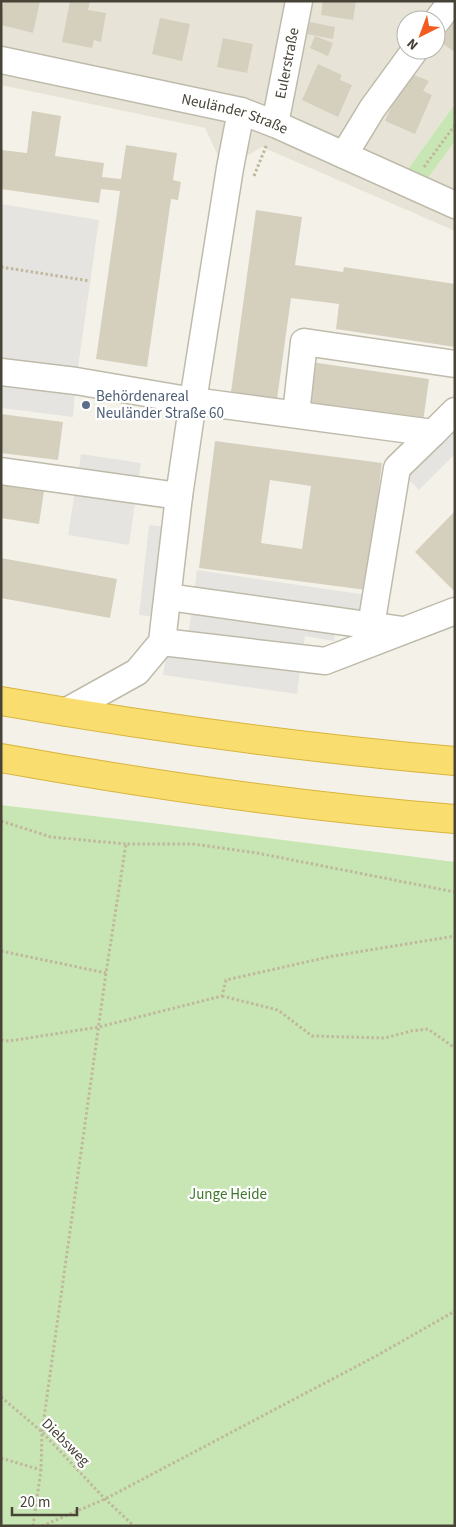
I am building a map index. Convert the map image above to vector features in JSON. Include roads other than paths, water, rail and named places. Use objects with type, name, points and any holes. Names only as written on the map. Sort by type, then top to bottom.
[{"type":"highway","points":[[1,700],[180,730],[455,761]]},
{"type":"highway","points":[[1,758],[183,788],[309,804],[455,819]]},
{"type":"street","name":"Eulerstraße","points":[[275,124],[299,1]]},
{"type":"street","name":"Neuländer Straße","points":[[1,60],[241,111],[275,124],[455,205]]},
{"type":"street","points":[[344,155],[372,109],[408,60]]},
{"type":"street","points":[[65,712],[137,672],[162,642],[193,401],[228,176],[241,111]]},
{"type":"street","points":[[296,414],[304,342],[455,364]]},
{"type":"street","points":[[1,372],[76,381],[193,401],[433,433]]},
{"type":"street","points":[[371,626],[397,468],[455,411]]},
{"type":"street","points":[[1,471],[180,496]]},
{"type":"street","points":[[168,597],[405,630]]},
{"type":"street","points":[[162,642],[325,661],[455,611]]},
{"type":"place","name":"Behördenareal Neuländer Straße 60","points":[[86,405]]},
{"type":"park label","name":"Junge Heide","points":[[228,1194]]}]
